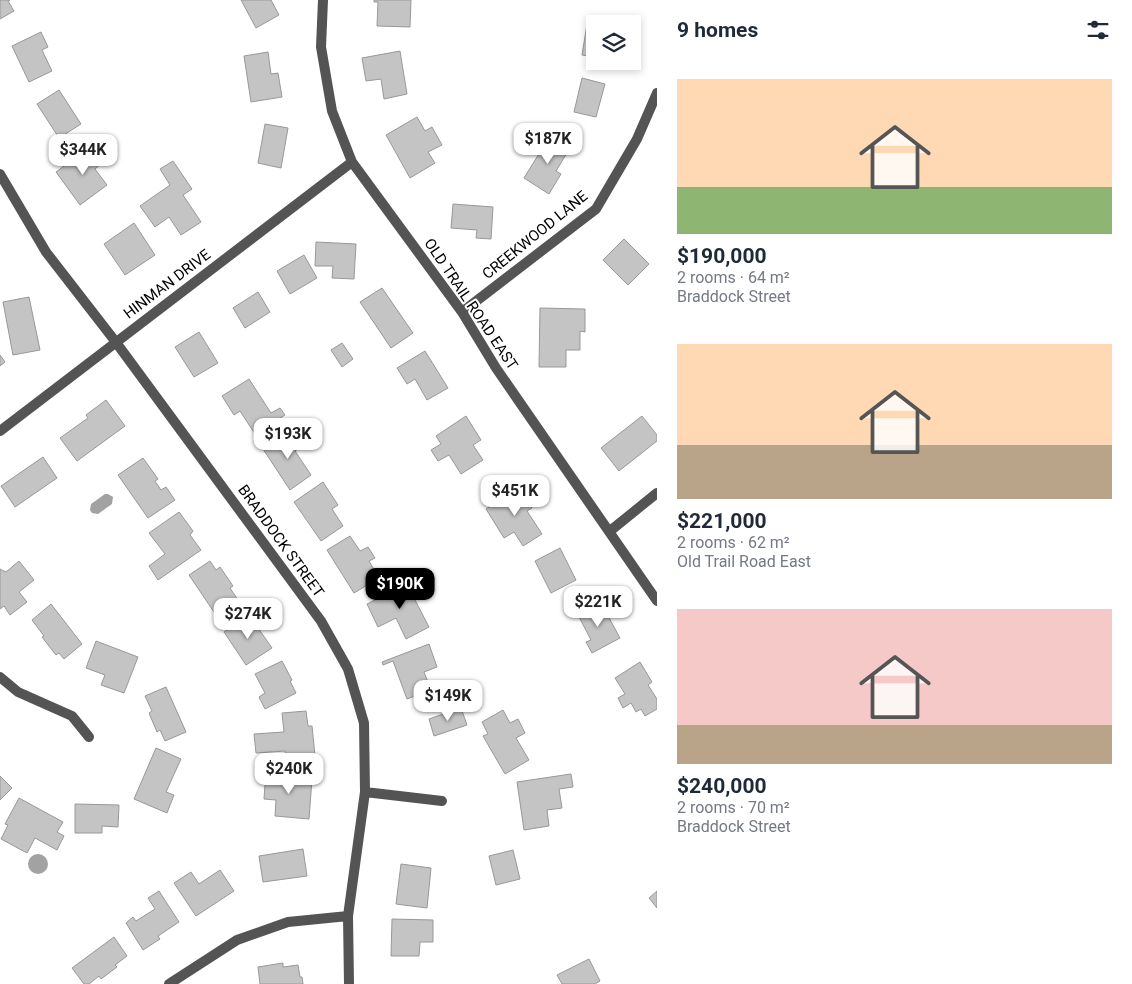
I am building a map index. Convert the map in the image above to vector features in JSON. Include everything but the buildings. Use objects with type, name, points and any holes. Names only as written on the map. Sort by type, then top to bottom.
[{"type":"street","name":"OLD TRAIL ROAD EAST","points":[[323,0],[321,47],[332,111],[352,162],[462,312],[496,368],[657,601]]},
{"type":"street","name":"CREEKWOOD LANE","points":[[462,312],[596,209],[637,139],[657,93]]},
{"type":"street","name":"HINMAN DRIVE","points":[[0,431],[115,341],[352,162]]},
{"type":"street","name":"BRADDOCK STREET","points":[[0,174],[46,252],[115,341],[321,621],[348,669],[364,723],[366,792],[348,916],[349,984]]},
{"type":"street","points":[[610,531],[657,493]]},
{"type":"street","points":[[0,677],[18,692],[72,716],[89,737]]},
{"type":"street","points":[[366,792],[442,802]]},
{"type":"street","points":[[169,984],[237,940],[288,922],[348,916]]},
{"type":"shaded area","points":[[105,494],[113,497],[112,504],[98,514],[92,513],[90,510],[91,504]]},
{"type":"shaded area","points":[[38,854],[45,857],[48,864],[45,871],[38,874],[31,871],[28,864],[31,857]]}]
